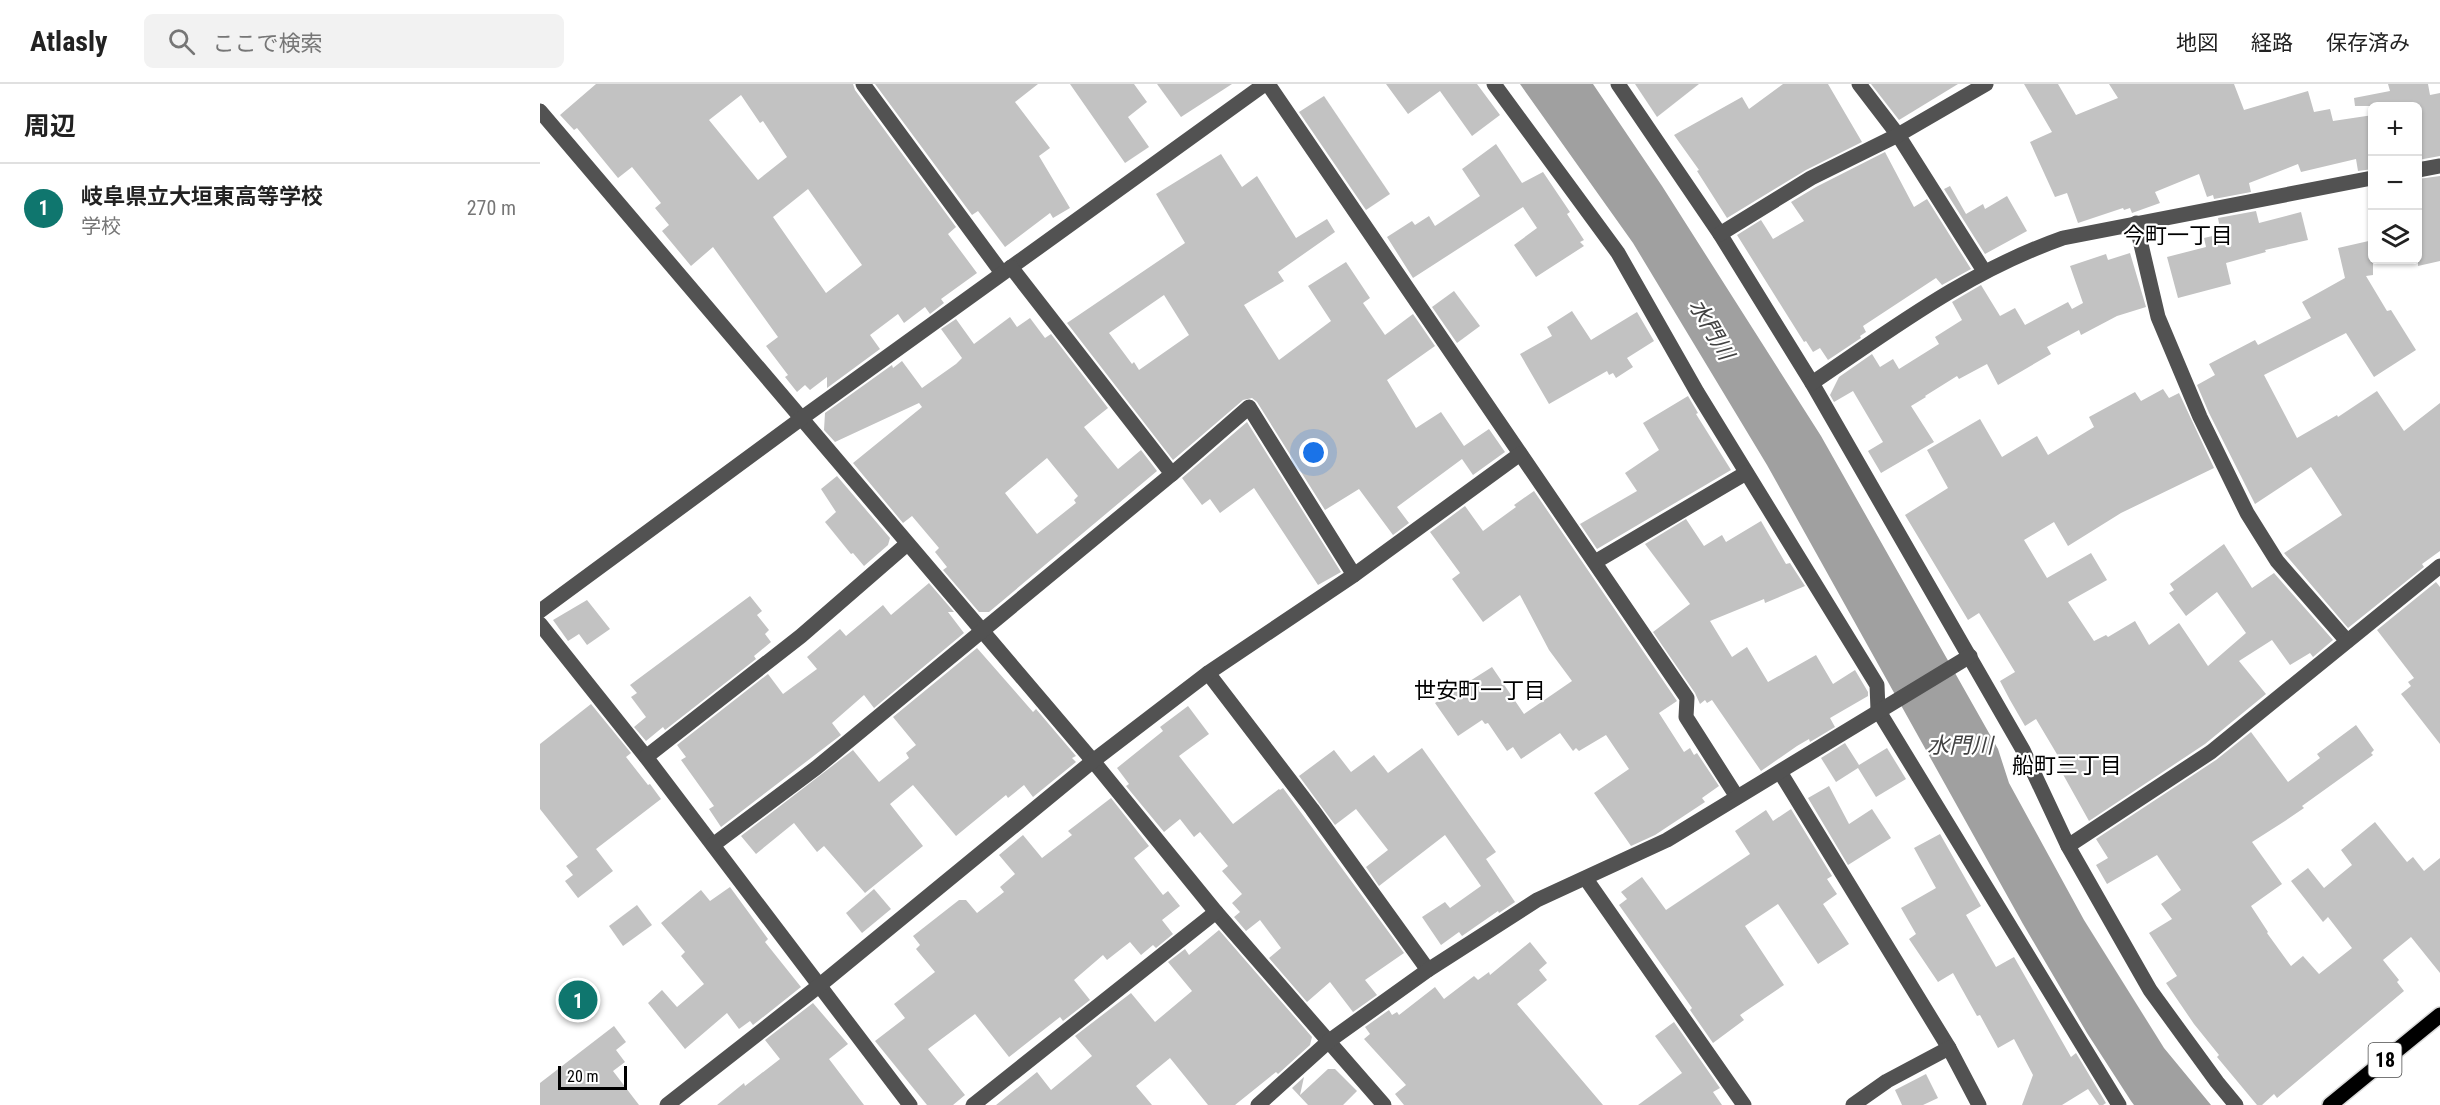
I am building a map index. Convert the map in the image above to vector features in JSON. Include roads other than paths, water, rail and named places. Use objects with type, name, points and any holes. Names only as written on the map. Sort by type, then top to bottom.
[{"type":"main road","name":"18","points":[[2330,1105],[2440,1015]]},
{"type":"street","points":[[863,84],[1006,270],[1172,474]]},
{"type":"street","points":[[540,610],[1006,270],[1266,84],[1687,698],[1686,717],[1737,797]]},
{"type":"street","points":[[1494,84],[1618,253],[1697,392],[1877,685],[1884,706],[2119,1105]]},
{"type":"street","points":[[1618,84],[1720,234],[1812,383],[2023,750],[2068,846],[2151,990],[2236,1105]]},
{"type":"street","points":[[1859,84],[1898,135],[1984,271]]},
{"type":"street","points":[[1720,234],[1811,178],[1898,135],[1986,84]]},
{"type":"street","points":[[540,111],[1092,761],[1216,912],[1384,1105]]},
{"type":"street","points":[[2422,169],[2440,166]]},
{"type":"street","points":[[1812,383],[1946,292],[2021,253],[2063,238],[2368,179]]},
{"type":"street","points":[[2136,223],[2158,317],[2200,417],[2247,513],[2277,561],[2348,641]]},
{"type":"street","points":[[713,845],[816,768],[983,632],[1249,407],[1354,575]]},
{"type":"street","points":[[666,1105],[820,985],[1092,761],[1208,673],[1354,575],[1520,454]]},
{"type":"street","points":[[1595,562],[1746,473]]},
{"type":"street","points":[[646,757],[801,636],[907,544]]},
{"type":"street","points":[[2068,846],[2211,752],[2440,566]]},
{"type":"street","points":[[540,624],[646,757],[910,1105]]},
{"type":"street","points":[[1259,1105],[1329,1041],[1428,970],[1537,900],[1667,840],[1884,706],[1970,656]]},
{"type":"street","points":[[1208,673],[1312,809],[1428,970]]},
{"type":"street","points":[[1780,772],[1949,1048],[1979,1105]]},
{"type":"street","points":[[1586,879],[1744,1105]]},
{"type":"street","points":[[973,1105],[1216,912]]},
{"type":"street","points":[[1853,1105],[1887,1081],[1949,1048]]},
{"type":"water","name":"水門川","points":[[1520,84],[1593,84],[1662,186],[1821,436],[1998,749],[2009,783],[2084,920],[2164,1048],[2211,1105],[2134,1105],[2131,1101],[2087,1033],[2023,924],[1767,465],[1633,243]]},
{"type":"place","name":"岐阜県立大垣東高等学校","points":[[578,1000]]},
{"type":"district","name":"今町一丁目","points":[[2178,235]]},
{"type":"district","name":"世安町一丁目","points":[[1480,690]]},
{"type":"district","name":"船町三丁目","points":[[2067,765]]}]
